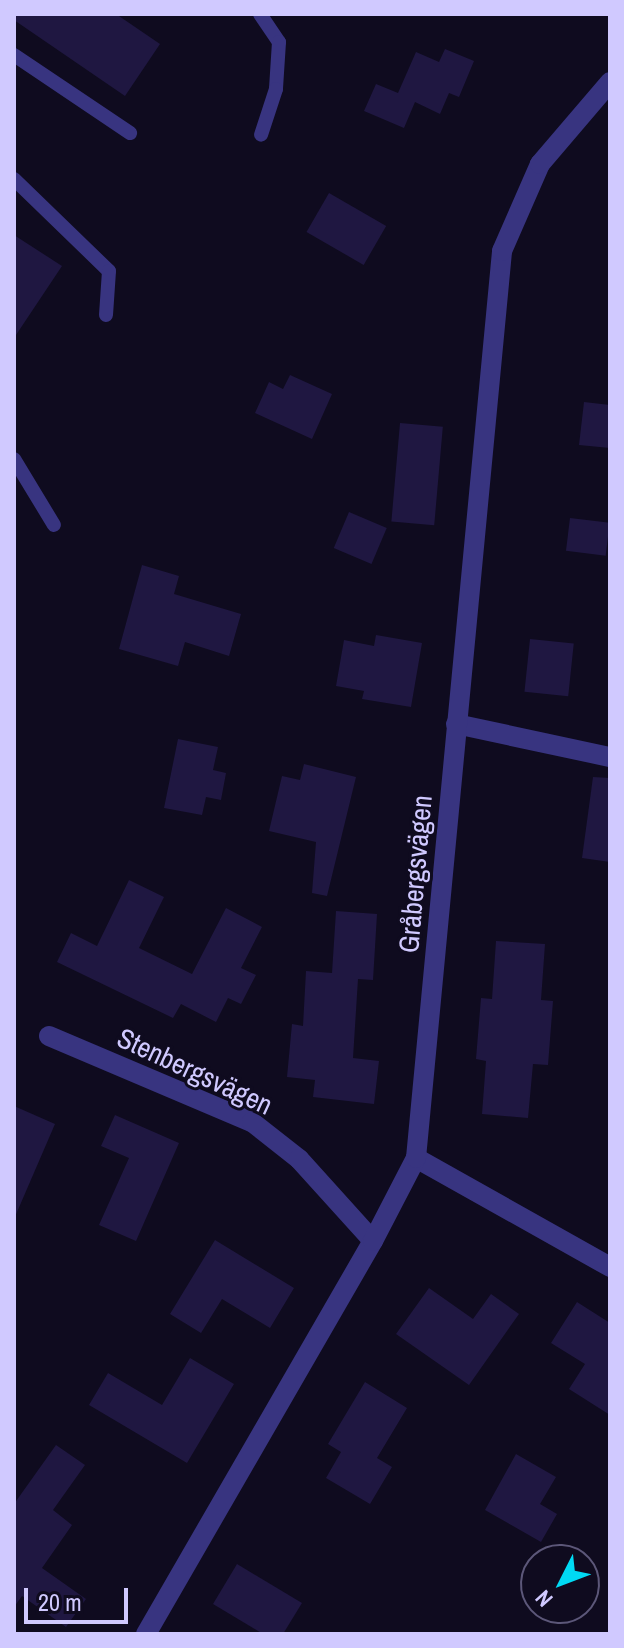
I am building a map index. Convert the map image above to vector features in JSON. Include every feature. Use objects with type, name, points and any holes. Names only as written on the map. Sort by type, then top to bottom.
[{"type":"street","name":"Gråbergsvägen","points":[[146,1634],[373,1241],[416,1158],[502,251],[540,164],[610,82]]},
{"type":"street","points":[[456,724],[610,757]]},
{"type":"street","name":"Stenbergsvägen","points":[[49,1036],[252,1122],[299,1159],[373,1241]]},
{"type":"street","points":[[416,1158],[610,1267]]},
{"type":"lane","points":[[260,14],[279,42],[276,89],[261,135]]},
{"type":"lane","points":[[14,55],[130,133]]},
{"type":"lane","points":[[14,179],[109,271],[106,315]]},
{"type":"lane","points":[[14,459],[54,525]]},
{"type":"building","points":[[14,14],[116,14],[160,44],[125,96],[14,20]]},
{"type":"building","points":[[445,49],[474,61],[459,97],[449,93],[440,114],[415,102],[404,128],[364,111],[376,84],[398,93],[416,52],[439,62]]},
{"type":"building","points":[[329,193],[386,226],[364,265],[306,232]]},
{"type":"building","points":[[14,235],[62,266],[14,338]]},
{"type":"building","points":[[290,375],[332,394],[312,439],[255,413],[269,382],[283,389]]},
{"type":"building","points":[[584,402],[610,405],[610,448],[579,445]]},
{"type":"building","points":[[400,423],[443,427],[434,525],[391,522]]},
{"type":"building","points":[[349,512],[387,528],[372,564],[334,548]]},
{"type":"building","points":[[570,518],[610,523],[606,556],[566,551]]},
{"type":"building","points":[[142,565],[179,576],[174,594],[241,614],[229,656],[185,642],[178,666],[119,649]]},
{"type":"building","points":[[376,635],[422,643],[411,707],[362,699],[364,691],[336,686],[344,640],[374,646]]},
{"type":"building","points":[[530,639],[574,644],[568,696],[524,692]]},
{"type":"building","points":[[178,739],[218,747],[213,770],[226,773],[221,800],[206,797],[202,815],[164,808]]},
{"type":"building","points":[[304,764],[356,777],[327,896],[312,893],[316,842],[269,831],[282,776],[300,780]]},
{"type":"building","points":[[593,777],[610,778],[610,862],[582,858]]},
{"type":"building","points":[[129,880],[164,897],[139,948],[192,974],[226,908],[262,927],[241,968],[256,975],[241,1004],[228,998],[216,1022],[181,1004],[173,1018],[57,962],[71,933],[97,946]]},
{"type":"building","points":[[336,911],[377,914],[373,980],[358,979],[353,1058],[379,1061],[374,1104],[313,1097],[315,1080],[287,1077],[292,1024],[303,1026],[306,971],[332,973]]},
{"type":"building","points":[[496,941],[545,944],[541,1000],[553,1001],[548,1065],[533,1064],[528,1118],[482,1114],[486,1061],[476,1059],[481,998],[492,999]]},
{"type":"building","points":[[14,1106],[55,1124],[14,1219]]},
{"type":"building","points":[[115,1115],[179,1143],[136,1241],[99,1225],[129,1158],[101,1146]]},
{"type":"building","points":[[215,1240],[294,1288],[270,1328],[222,1299],[201,1333],[170,1314]]},
{"type":"building","points":[[429,1288],[473,1319],[491,1294],[519,1314],[469,1385],[396,1334]]},
{"type":"building","points":[[577,1302],[610,1323],[610,1415],[569,1389],[585,1364],[551,1343]]},
{"type":"building","points":[[190,1358],[234,1384],[187,1463],[89,1405],[108,1373],[162,1405]]},
{"type":"building","points":[[365,1382],[407,1408],[377,1458],[392,1467],[370,1504],[326,1478],[341,1452],[328,1444]]},
{"type":"building","points":[[56,1445],[85,1465],[53,1510],[72,1525],[42,1568],[86,1599],[66,1627],[22,1596],[14,1607],[14,1504]]},
{"type":"building","points":[[516,1454],[556,1477],[540,1504],[557,1514],[541,1542],[485,1510]]},
{"type":"building","points":[[237,1564],[302,1603],[283,1634],[263,1634],[213,1604]]}]
